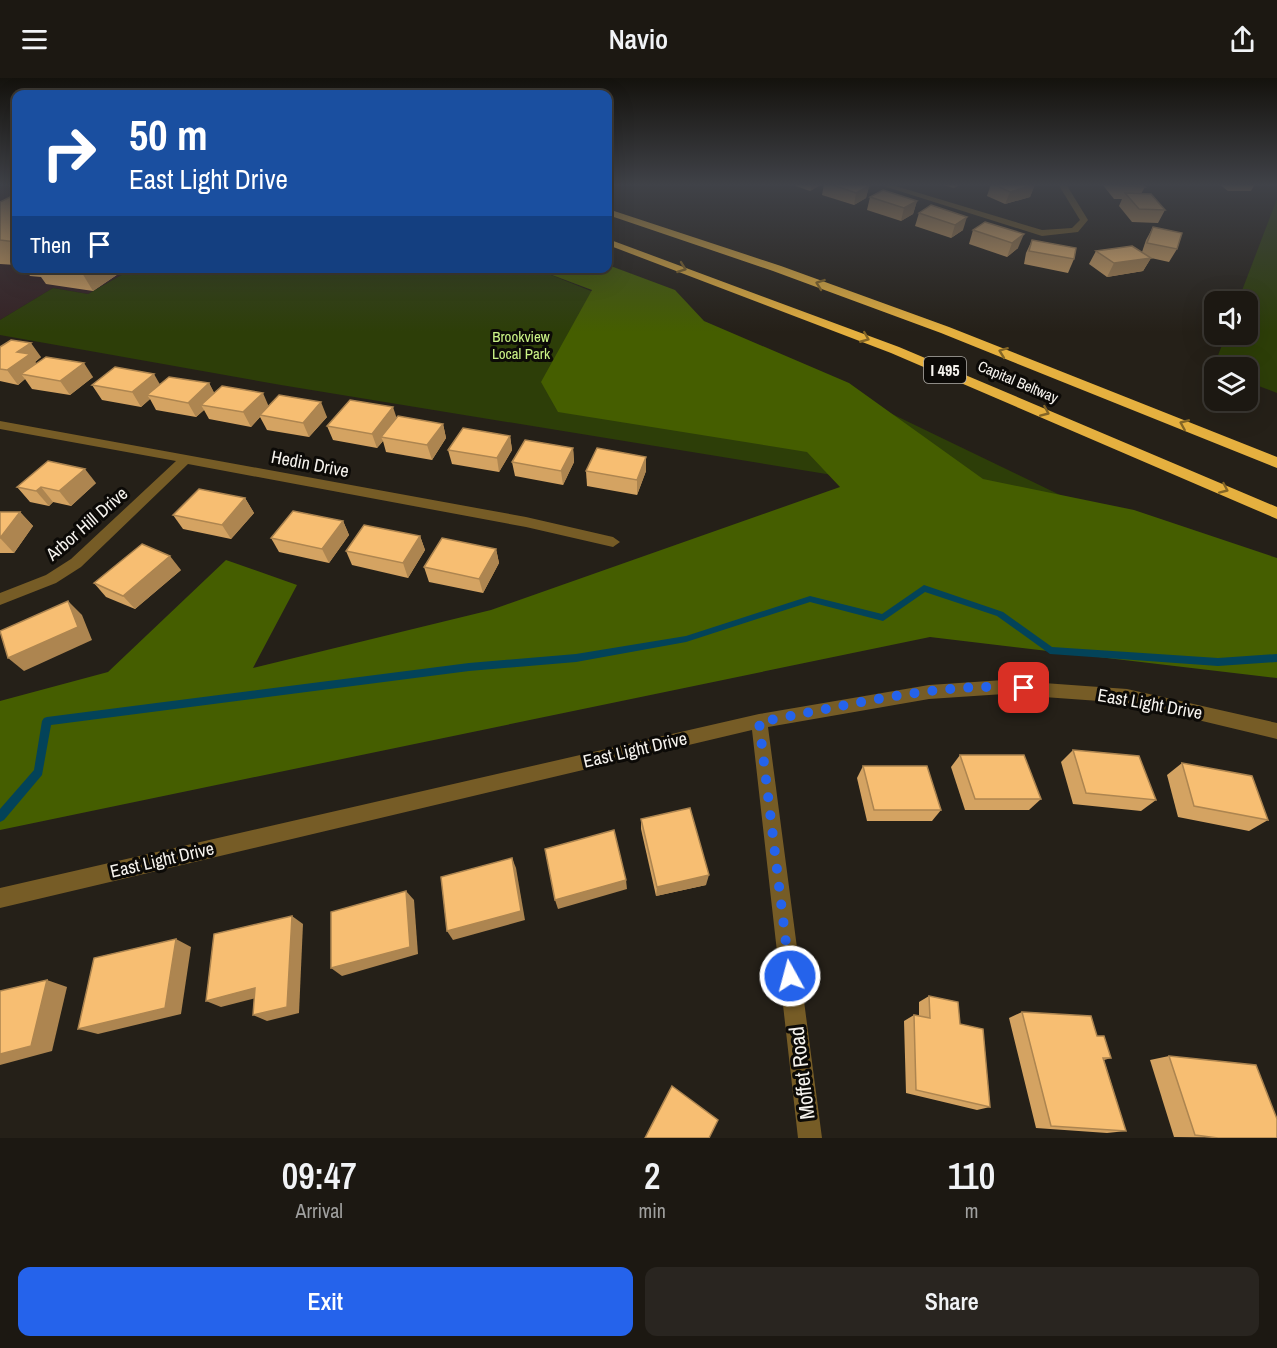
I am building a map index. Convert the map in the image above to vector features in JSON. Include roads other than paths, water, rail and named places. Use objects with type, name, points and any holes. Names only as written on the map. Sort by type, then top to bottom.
[{"type":"highway","name":"Capital Beltway","points":[[672,233],[925,323],[1277,463]]},
{"type":"highway","name":"Capital Beltway","points":[[612,243],[773,302],[895,350],[1277,513]]},
{"type":"street","name":"Hedin Drive","points":[[0,425],[526,522],[613,542]]},
{"type":"street","name":"Arbor Hill Drive","points":[[0,599],[51,579],[76,563],[186,459]]},
{"type":"street","name":"East Light Drive","points":[[0,898],[759,722],[929,692],[1004,687],[1127,696],[1277,731]]},
{"type":"street","name":"Moffet Road","points":[[759,722],[810,1138]]},
{"type":"waterway","points":[[0,817],[39,772],[47,721],[469,667],[576,658],[686,639],[810,599],[883,618],[924,588],[1000,614],[1050,650],[1218,662],[1277,658]]},
{"type":"park label","name":"Brookview Local Park","points":[[521,346]]}]
